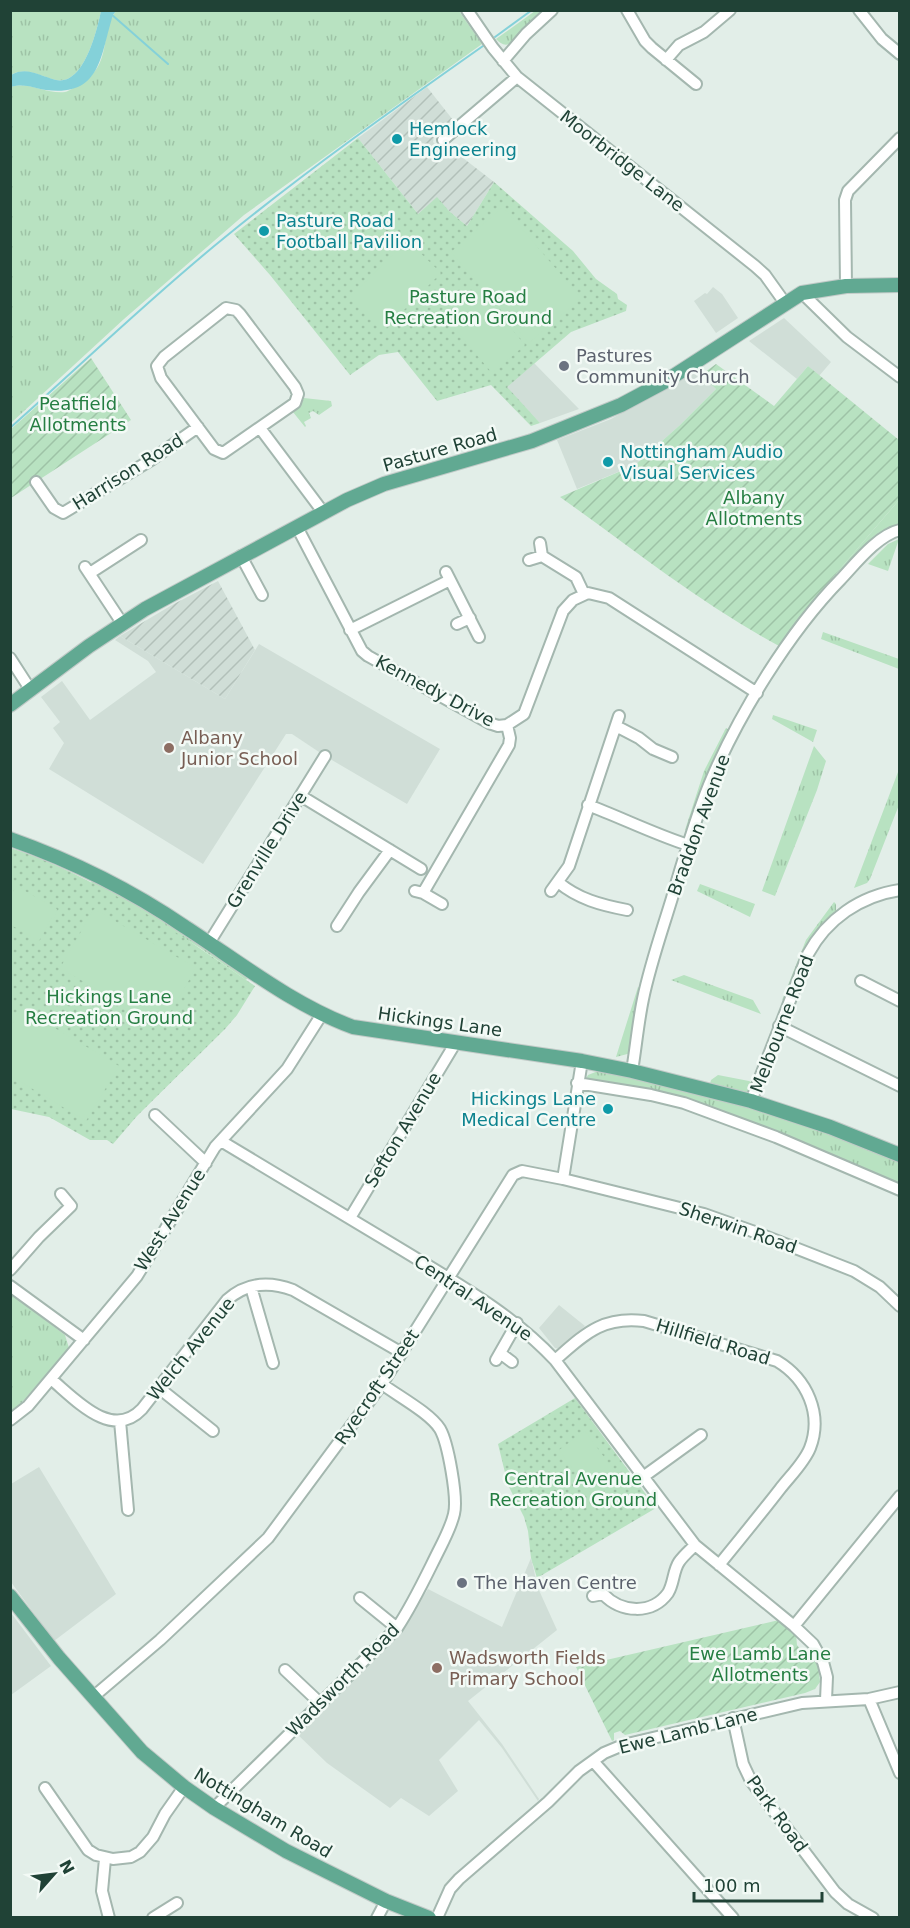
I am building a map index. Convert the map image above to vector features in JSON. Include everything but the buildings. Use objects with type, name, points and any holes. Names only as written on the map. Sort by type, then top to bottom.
[{"type":"main road","name":"Pasture Road","points":[[10,705],[122,623],[323,512],[384,484],[524,444],[604,413],[666,381],[802,293],[846,286],[900,285]]},
{"type":"main road","name":"Hickings Lane","points":[[10,839],[57,857],[124,889],[322,1014],[363,1030],[582,1061],[632,1071],[752,1101],[900,1155]]},
{"type":"main road","name":"Nottingham Road","points":[[10,1596],[59,1658],[142,1752],[184,1787],[214,1808],[286,1851],[386,1901],[429,1917]]},
{"type":"street","name":"Moorbridge Lane","points":[[467,10],[502,61],[517,77],[755,266],[765,275],[785,303]]},
{"type":"street","points":[[502,61],[552,10]]},
{"type":"street","points":[[627,10],[645,41],[666,60],[693,77]]},
{"type":"street","points":[[666,60],[679,45],[704,32],[730,10]]},
{"type":"street","points":[[860,10],[882,39],[900,54]]},
{"type":"street","points":[[443,140],[517,77]]},
{"type":"street","points":[[846,286],[846,200],[848,191],[900,138]]},
{"type":"street","points":[[802,293],[847,337],[900,377]]},
{"type":"street","points":[[230,308],[240,314],[298,391],[295,403],[260,428],[223,453],[214,448],[158,373],[158,366],[164,357],[223,310],[230,308]]},
{"type":"street","name":"Harrison Road","points":[[36,482],[54,508],[63,513],[151,460],[198,427]]},
{"type":"street","points":[[260,428],[323,512]]},
{"type":"street","name":"Kennedy Drive","points":[[297,527],[359,647],[368,656],[489,723],[507,725],[524,714],[563,611],[573,600],[584,594]]},
{"type":"street","name":"Braddon Avenue","points":[[632,1071],[644,996],[688,845],[708,787],[722,756],[757,693],[792,639],[829,591],[883,538],[900,530]]},
{"type":"street","points":[[122,623],[87,570],[141,540]]},
{"type":"street","points":[[540,543],[542,556]]},
{"type":"street","points":[[241,556],[261,596]]},
{"type":"street","points":[[529,560],[542,556],[576,577],[584,594],[595,593],[609,598],[757,693]]},
{"type":"street","points":[[350,630],[448,576],[479,637]]},
{"type":"street","points":[[457,624],[470,618]]},
{"type":"street","points":[[10,658],[30,689]]},
{"type":"street","points":[[627,910],[613,902],[571,893],[555,886],[568,866],[618,721],[653,750],[672,757]]},
{"type":"street","points":[[442,904],[419,892],[469,826],[509,746],[507,725]]},
{"type":"street","name":"Grenville Drive","points":[[209,943],[325,756]]},
{"type":"street","points":[[301,796],[421,869]]},
{"type":"street","points":[[588,805],[621,817],[652,833],[688,845]]},
{"type":"street","points":[[337,926],[390,850]]},
{"type":"street","name":"Melbourne Road","points":[[752,1101],[808,954],[821,933],[837,917],[858,903],[882,893],[900,890]]},
{"type":"street","points":[[861,981],[898,996]]},
{"type":"street","name":"West Avenue","points":[[10,1420],[28,1406],[137,1276],[221,1141],[287,1069],[322,1014]]},
{"type":"street","points":[[779,1026],[900,1086]]},
{"type":"street","name":"Sefton Avenue","points":[[350,1218],[456,1042]]},
{"type":"street","points":[[563,1179],[582,1061]]},
{"type":"street","points":[[578,1083],[684,1103],[776,1137],[900,1190]]},
{"type":"street","points":[[155,1115],[206,1163]]},
{"type":"street","name":"Central Avenue","points":[[221,1141],[350,1218],[517,1323],[555,1360],[695,1545],[813,1644],[824,1662],[827,1677],[826,1700]]},
{"type":"street","name":"Ryecroft Street","points":[[93,1696],[160,1640],[257,1551],[382,1384],[513,1175],[522,1171],[563,1179]]},
{"type":"street","name":"Sherwin Road","points":[[563,1179],[704,1214],[752,1231],[854,1271],[880,1287],[900,1306]]},
{"type":"street","points":[[10,1270],[71,1206],[61,1194]]},
{"type":"street","name":"Welch Avenue","points":[[120,1421],[140,1412],[219,1308],[236,1292],[261,1284],[293,1290],[402,1353]]},
{"type":"street","points":[[10,1286],[84,1340]]},
{"type":"street","points":[[251,1287],[273,1363]]},
{"type":"street","name":"Hillfield Road","points":[[555,1360],[594,1328],[608,1322],[629,1319],[644,1321],[777,1361],[792,1371],[803,1384],[812,1405],[814,1418],[810,1447],[798,1467],[719,1565]]},
{"type":"street","points":[[512,1362],[498,1357],[517,1323]]},
{"type":"street","points":[[51,1379],[92,1413],[109,1420],[120,1421],[128,1510]]},
{"type":"street","name":"Wadsworth Road","points":[[214,1808],[397,1628],[410,1609],[454,1514],[452,1473],[440,1430],[432,1420],[382,1384]]},
{"type":"street","points":[[159,1388],[213,1431]]},
{"type":"street","points":[[643,1477],[701,1435]]},
{"type":"street","points":[[794,1626],[900,1496]]},
{"type":"street","points":[[606,1582],[598,1595],[613,1604],[633,1610],[651,1606],[667,1593],[673,1584],[679,1562],[695,1545]]},
{"type":"street","points":[[360,1598],[397,1628]]},
{"type":"street","points":[[285,1670],[321,1704]]},
{"type":"street","name":"Ewe Lamb Lane","points":[[437,1917],[450,1889],[459,1878],[538,1811],[572,1777],[592,1761],[623,1745],[802,1703],[869,1699],[900,1692]]},
{"type":"street","points":[[869,1699],[900,1773]]},
{"type":"street","name":"Park Road","points":[[733,1719],[743,1764],[751,1781],[835,1892],[848,1904],[873,1917]]},
{"type":"street","points":[[592,1761],[733,1917]]},
{"type":"street","points":[[52,1792],[88,1850],[105,1859],[121,1859],[140,1852],[153,1837],[165,1814],[184,1787]]},
{"type":"street","points":[[105,1859],[102,1891],[110,1917]]},
{"type":"street","points":[[153,1917],[172,1905],[161,1898]]},
{"type":"street","points":[[377,1917],[386,1901]]},
{"type":"shaded area","points":[[427,87],[453,120],[434,137],[433,142],[439,148],[445,144],[494,182],[467,226],[437,198],[418,214],[358,138]]},
{"type":"shaded area","points":[[713,287],[722,294],[738,318],[716,333],[694,301],[705,293],[707,294]]},
{"type":"shaded area","points":[[784,318],[831,362],[819,376],[808,366],[797,379],[749,341]]},
{"type":"shaded area","points":[[534,363],[579,409],[540,423],[506,387]]},
{"type":"shaded area","points":[[697,370],[716,389],[680,425],[635,465],[577,489],[557,440],[611,419]]},
{"type":"shaded area","points":[[218,581],[255,650],[225,699],[120,636]]},
{"type":"shaded area","name":"Albany Junior School","points":[[120,636],[225,699],[259,644],[440,749],[407,804],[292,734],[286,734],[203,864],[49,769],[64,743],[53,728],[60,722],[41,697],[62,681],[90,720],[156,672],[148,661],[115,640]]},
{"type":"shaded area","points":[[559,1305],[585,1326],[561,1349],[555,1348],[539,1328]]},
{"type":"shaded area","points":[[39,1467],[116,1594],[54,1641],[11,1582],[11,1484]]},
{"type":"shaded area","name":"Wadsworth Fields Primary School","points":[[531,1558],[538,1588],[557,1630],[468,1701],[502,1744],[539,1799],[538,1801],[502,1748],[479,1720],[439,1760],[458,1791],[429,1816],[401,1798],[390,1808],[327,1763],[295,1732],[396,1638],[428,1589],[502,1627]]},
{"type":"shaded area","points":[[11,1613],[51,1666],[10,1695]]},
{"type":"green space","points":[[11,11],[101,11],[88,55],[81,66],[66,80],[56,80],[28,72],[11,75]]},
{"type":"green space","points":[[116,11],[459,11],[482,44],[244,215],[124,319],[11,423],[11,87],[31,86],[65,92],[91,76],[102,58],[108,29]]},
{"type":"green space","points":[[535,11],[542,11],[509,44],[502,44],[496,39]]},
{"type":"green space","name":"Pasture Road Recreation Ground","points":[[358,138],[418,214],[437,197],[467,226],[494,182],[573,251],[596,279],[617,294],[618,299],[627,305],[626,311],[571,332],[507,387],[540,423],[531,426],[491,385],[437,401],[398,352],[379,355],[350,375],[234,234]]},
{"type":"green space","points":[[503,207],[581,298],[529,343],[451,252]]},
{"type":"green space","points":[[407,240],[441,273],[384,330],[351,297]]},
{"type":"green space","points":[[479,290],[525,345],[492,373],[446,318]]},
{"type":"green space","name":"Peatfield Allotments","points":[[91,358],[131,420],[11,498],[10,430]]},
{"type":"green space","name":"Albany Allotments","points":[[716,364],[774,406],[808,366],[899,440],[899,500],[822,590],[779,646],[694,594],[560,497],[635,465],[716,389],[701,375]]},
{"type":"green space","points":[[304,398],[331,401],[332,406],[319,415],[313,411],[309,413],[311,418],[304,422],[305,427],[293,412],[300,407]]},
{"type":"green space","points":[[899,500],[899,526],[896,526],[781,648],[779,646],[822,590]]},
{"type":"green space","points":[[899,539],[888,571],[868,564],[888,544]]},
{"type":"green space","points":[[823,632],[899,659],[899,669],[821,639]]},
{"type":"green space","points":[[773,715],[817,730],[813,742],[772,719]]},
{"type":"green space","points":[[726,728],[731,731],[689,831],[685,830],[704,771]]},
{"type":"green space","points":[[814,746],[826,761],[817,790],[775,896],[762,891]]},
{"type":"green space","points":[[898,772],[899,805],[870,879],[867,883],[854,888]]},
{"type":"green space","name":"Hickings Lane Recreation Ground","points":[[11,848],[76,874],[138,908],[255,986],[237,1015],[225,1029],[137,1116],[113,1144],[107,1140],[90,1140],[49,1117],[11,1109]]},
{"type":"green space","points":[[92,881],[124,896],[248,977],[246,980],[200,948],[91,883]]},
{"type":"green space","points":[[700,884],[755,904],[750,917],[697,891]]},
{"type":"green space","points":[[16,886],[57,909],[39,941],[11,925],[11,892]]},
{"type":"green space","points":[[834,902],[836,911],[808,943],[785,999],[782,1000],[806,940]]},
{"type":"green space","points":[[94,909],[196,968],[162,1027],[60,968]]},
{"type":"green space","points":[[684,975],[753,1000],[761,1014],[671,980]]},
{"type":"green space","points":[[638,987],[641,989],[631,1053],[616,1057]]},
{"type":"green space","points":[[21,1008],[119,1066],[86,1121],[11,1076],[11,1027]]},
{"type":"green space","points":[[598,1071],[635,1078],[826,1131],[899,1161],[899,1186],[730,1115],[585,1080],[588,1075]]},
{"type":"green space","points":[[718,1075],[753,1083],[750,1091],[743,1094],[710,1084],[711,1080]]},
{"type":"green space","points":[[10,1293],[65,1335],[69,1348],[17,1408],[11,1411]]},
{"type":"green space","name":"Central Avenue Recreation Ground","points":[[575,1398],[656,1508],[537,1578],[524,1517],[508,1485],[498,1444]]},
{"type":"green space","points":[[585,1431],[620,1479],[594,1498],[559,1450]]},
{"type":"green space","name":"Ewe Lamb Lane Allotments","points":[[779,1620],[796,1634],[797,1645],[800,1649],[811,1651],[818,1664],[820,1682],[815,1689],[625,1735],[620,1731],[614,1733],[612,1741],[576,1667]]},
{"type":"water","points":[[101,11],[116,11],[101,58],[96,70],[88,80],[78,87],[64,90],[11,87],[11,75],[17,72],[33,73],[56,80],[66,80],[74,74],[88,55]]},
{"type":"waterway","points":[[495,37],[532,10]]},
{"type":"waterway","points":[[111,14],[168,64]]},
{"type":"waterway","points":[[10,428],[224,238],[319,164],[483,46]]},
{"type":"place","name":"Hemlock Engineering","points":[[397,139]]},
{"type":"place","name":"Pasture Road Football Pavilion","points":[[264,231]]},
{"type":"place","name":"Pastures Community Church","points":[[564,366]]},
{"type":"place","name":"Nottingham Audio Visual Services","points":[[608,462]]},
{"type":"place","name":"Albany Junior School","points":[[169,748]]},
{"type":"place","name":"Hickings Lane Medical Centre","points":[[608,1109]]},
{"type":"place","name":"The Haven Centre","points":[[462,1583]]},
{"type":"place","name":"Wadsworth Fields Primary School","points":[[437,1668]]}]
